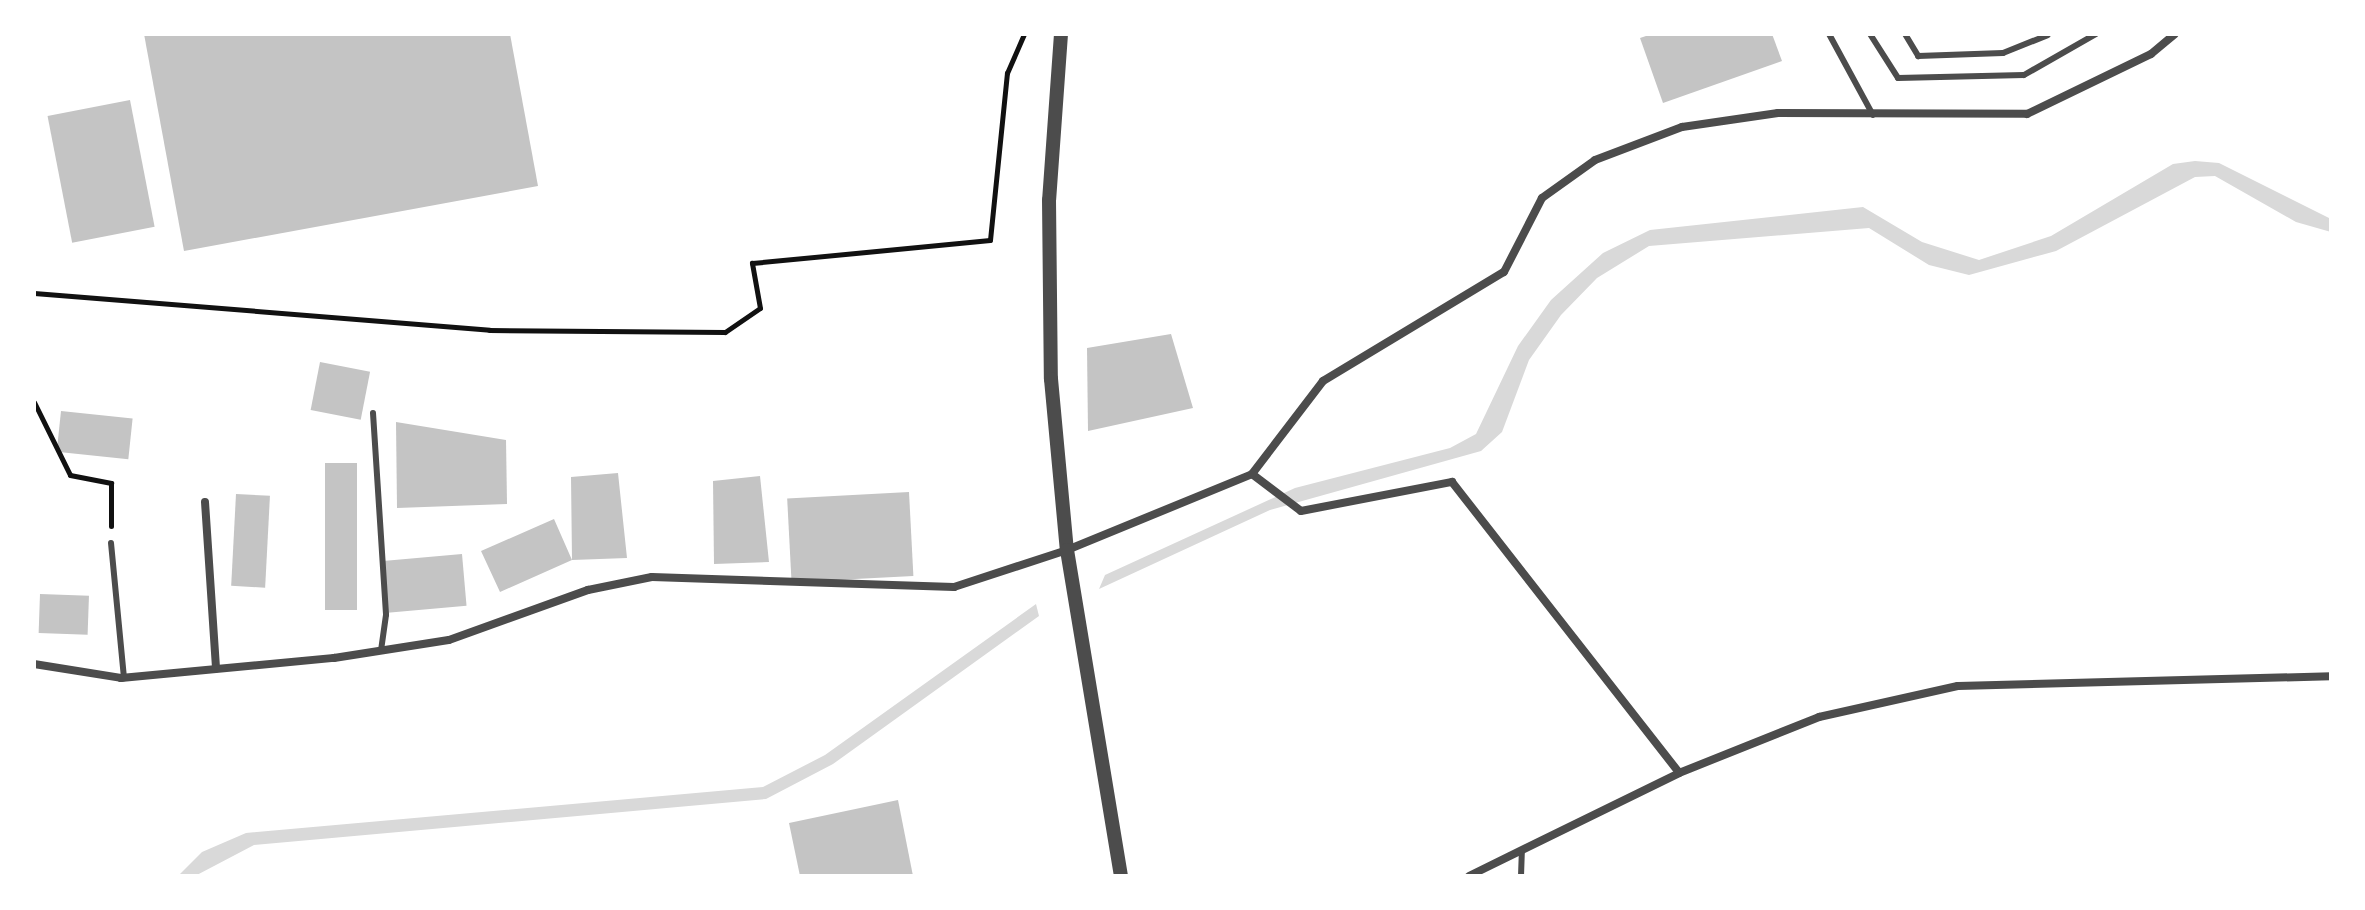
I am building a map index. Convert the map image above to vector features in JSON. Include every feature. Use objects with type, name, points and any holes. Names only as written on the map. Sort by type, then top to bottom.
[{"type":"street","points":[[1061,34],[1049,200],[1051,379],[1067,550],[1121,876]]},
{"type":"street","points":[[34,664],[124,678],[381,651],[449,640],[588,590],[652,577],[954,587],[1067,550],[1252,474],[1323,381],[1504,272],[1542,198],[1595,160],[1682,127],[1778,113],[2027,114],[2151,54],[2175,34]]},
{"type":"street","points":[[1252,474],[1301,511],[1452,482],[1679,773]]},
{"type":"street","points":[[205,502],[216,669]]},
{"type":"street","points":[[1469,876],[1679,773],[1819,717],[1958,686],[2331,676]]},
{"type":"lane","points":[[1829,34],[1873,115]]},
{"type":"lane","points":[[1870,34],[1898,78],[2024,75],[2096,34]]},
{"type":"lane","points":[[1905,34],[1918,56],[2003,53],[2048,35]]},
{"type":"lane","points":[[373,413],[386,615],[381,651]]},
{"type":"lane","points":[[111,543],[124,678]]},
{"type":"lane","points":[[1521,876],[1522,850]]},
{"type":"path","points":[[34,293],[533,332],[725,332],[760,308],[752,263],[990,240],[1007,73],[1024,34]]},
{"type":"path","points":[[34,402],[70,475],[111,483],[111,543]]},
{"type":"shaded area","points":[[2195,161],[2219,163],[2331,219],[2331,232],[2296,222],[2215,176],[2195,177],[2056,251],[1969,275],[1929,265],[1869,228],[1649,246],[1597,278],[1561,315],[1529,360],[1502,432],[1481,451],[1270,510],[1099,589],[1105,575],[1295,488],[1450,448],[1476,434],[1518,346],[1551,300],[1603,253],[1650,230],[1863,207],[1922,242],[1979,260],[2051,236],[2173,164]]},
{"type":"shaded area","points":[[1036,604],[1039,616],[833,764],[766,799],[254,845],[195,876],[178,876],[202,852],[246,833],[763,787],[825,755]]},
{"type":"building","points":[[144,34],[510,34],[538,186],[184,251]]},
{"type":"building","points":[[1652,34],[1772,34],[1782,61],[1663,103],[1640,38]]},
{"type":"building","points":[[130,100],[155,227],[72,243],[48,116]]},
{"type":"building","points":[[1171,334],[1193,408],[1088,431],[1087,348]]},
{"type":"building","points":[[320,362],[370,372],[361,420],[311,410]]},
{"type":"building","points":[[61,411],[133,419],[128,459],[57,452]]},
{"type":"building","points":[[396,422],[506,440],[507,504],[397,508]]},
{"type":"building","points":[[325,463],[357,463],[357,610],[325,610]]},
{"type":"building","points":[[618,473],[627,558],[572,560],[571,477]]},
{"type":"building","points":[[760,476],[769,562],[714,564],[713,481]]},
{"type":"building","points":[[909,492],[913,576],[792,582],[787,498]]},
{"type":"building","points":[[236,494],[270,496],[265,588],[231,586]]},
{"type":"building","points":[[554,519],[572,560],[500,592],[481,551]]},
{"type":"building","points":[[462,554],[467,606],[385,613],[380,561]]},
{"type":"building","points":[[40,594],[89,596],[88,635],[39,633]]},
{"type":"building","points":[[898,800],[913,876],[800,876],[789,823]]}]
